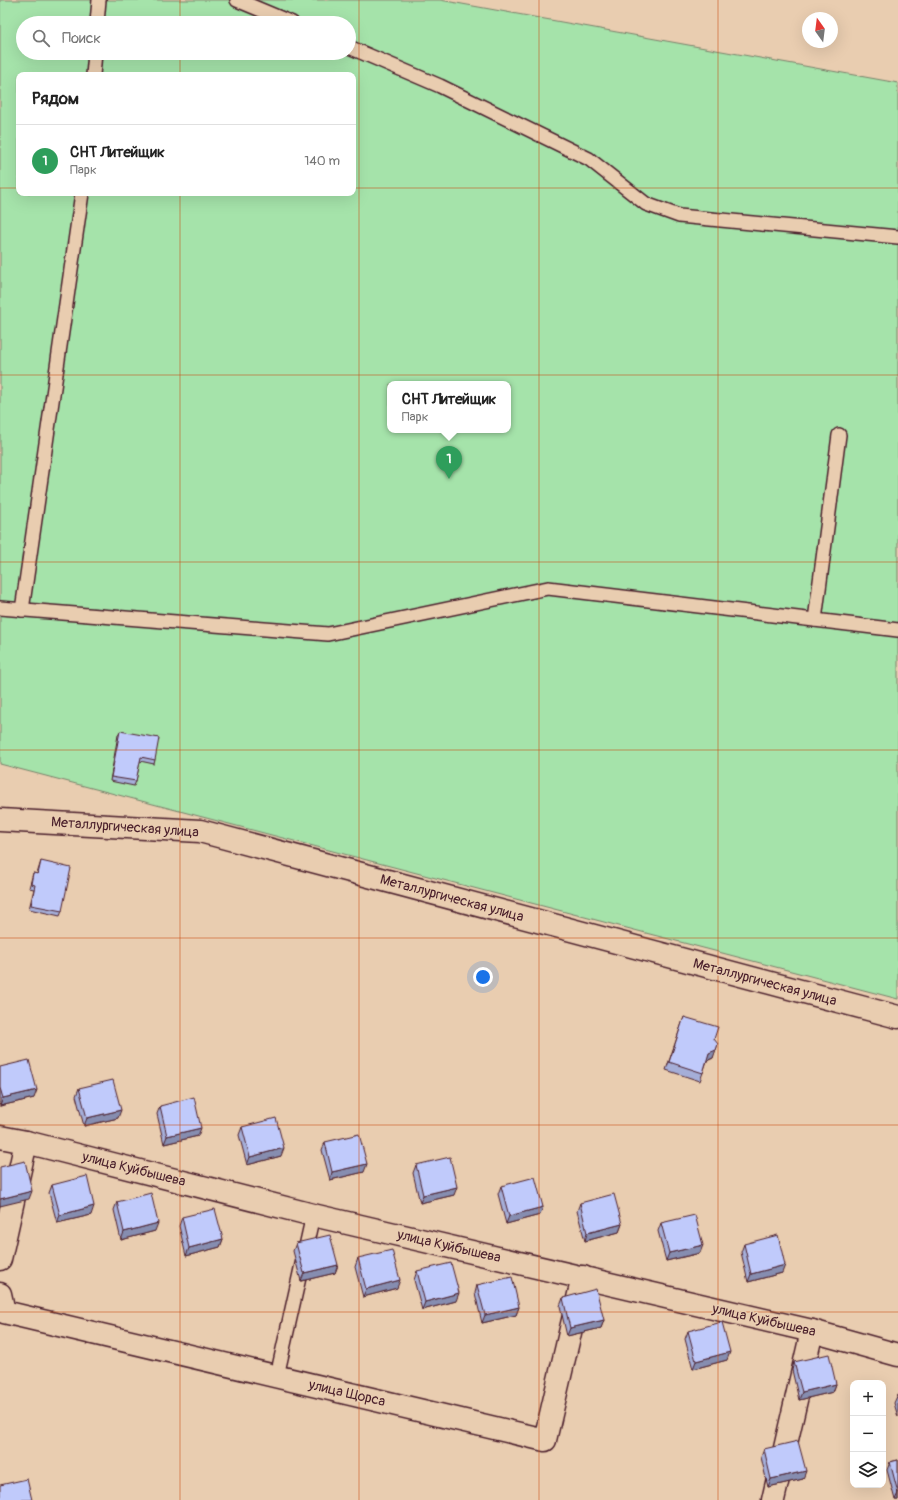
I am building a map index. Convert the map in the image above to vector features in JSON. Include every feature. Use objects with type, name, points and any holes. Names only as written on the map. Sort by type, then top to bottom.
[{"type":"street","name":"Металлургическая улица","points":[[0,820],[200,831],[898,1017]]},
{"type":"street","name":"улица Куйбышева","points":[[0,1137],[26,1142],[313,1215],[812,1330],[898,1355]]},
{"type":"street","points":[[0,1259],[26,1142]]},
{"type":"street","name":"улица Щорса","points":[[0,1294],[4,1312],[545,1440],[583,1277]]},
{"type":"street","points":[[773,1500],[812,1330]]},
{"type":"lane","points":[[98,16],[99,0]]},
{"type":"lane","points":[[237,0],[275,16]]},
{"type":"lane","points":[[356,50],[440,86],[589,159],[646,204],[679,216],[898,237]]},
{"type":"lane","points":[[93,72],[94,60]]},
{"type":"lane","points":[[22,610],[82,196]]},
{"type":"lane","points":[[815,620],[839,435]]},
{"type":"lane","points":[[0,608],[328,634],[548,588],[898,630]]},
{"type":"lane","points":[[277,1376],[313,1215]]},
{"type":"green space","points":[[0,0],[440,0],[898,83],[898,999],[0,764]]},
{"type":"building","points":[[120,731],[159,738],[155,760],[141,757],[136,781],[111,777]]},
{"type":"building","points":[[41,861],[71,868],[62,911],[31,905],[35,885],[31,884],[33,873],[38,874]]},
{"type":"building","points":[[684,1017],[718,1027],[714,1039],[718,1044],[716,1050],[709,1053],[703,1073],[669,1062]]},
{"type":"building","points":[[29,1060],[37,1090],[3,1098],[0,1088],[0,1067]]},
{"type":"building","points":[[113,1080],[121,1110],[87,1118],[79,1088]]},
{"type":"building","points":[[194,1097],[201,1128],[167,1136],[160,1106]]},
{"type":"building","points":[[276,1118],[284,1148],[250,1157],[242,1127]]},
{"type":"building","points":[[359,1134],[367,1164],[332,1172],[325,1142]]},
{"type":"building","points":[[450,1157],[457,1187],[423,1195],[416,1165]]},
{"type":"building","points":[[25,1161],[32,1191],[0,1199],[0,1167]]},
{"type":"building","points":[[87,1176],[94,1206],[60,1215],[52,1185]]},
{"type":"building","points":[[535,1177],[543,1207],[509,1216],[501,1186]]},
{"type":"building","points":[[151,1193],[158,1223],[124,1232],[117,1202]]},
{"type":"building","points":[[614,1194],[622,1224],[587,1233],[580,1203]]},
{"type":"building","points":[[215,1209],[223,1239],[189,1248],[182,1217]]},
{"type":"building","points":[[695,1215],[703,1245],[669,1253],[661,1223]]},
{"type":"building","points":[[330,1235],[338,1265],[304,1273],[296,1243]]},
{"type":"building","points":[[778,1235],[785,1265],[751,1274],[744,1244]]},
{"type":"building","points":[[392,1250],[400,1280],[366,1289],[358,1258]]},
{"type":"building","points":[[451,1263],[459,1293],[425,1302],[417,1271]]},
{"type":"building","points":[[512,1277],[519,1307],[485,1315],[477,1285]]},
{"type":"building","points":[[596,1289],[604,1320],[570,1328],[563,1298]]},
{"type":"building","points":[[722,1322],[730,1352],[696,1361],[688,1331]]},
{"type":"building","points":[[829,1354],[836,1384],[802,1392],[794,1362]]},
{"type":"building","points":[[798,1441],[806,1471],[771,1479],[764,1449]]},
{"type":"building","points":[[898,1460],[898,1493],[890,1462]]},
{"type":"building","points":[[27,1479],[32,1500],[0,1500],[0,1485]]},
{"type":"place","name":"СНТ Литейщик","points":[[449,479]]}]
